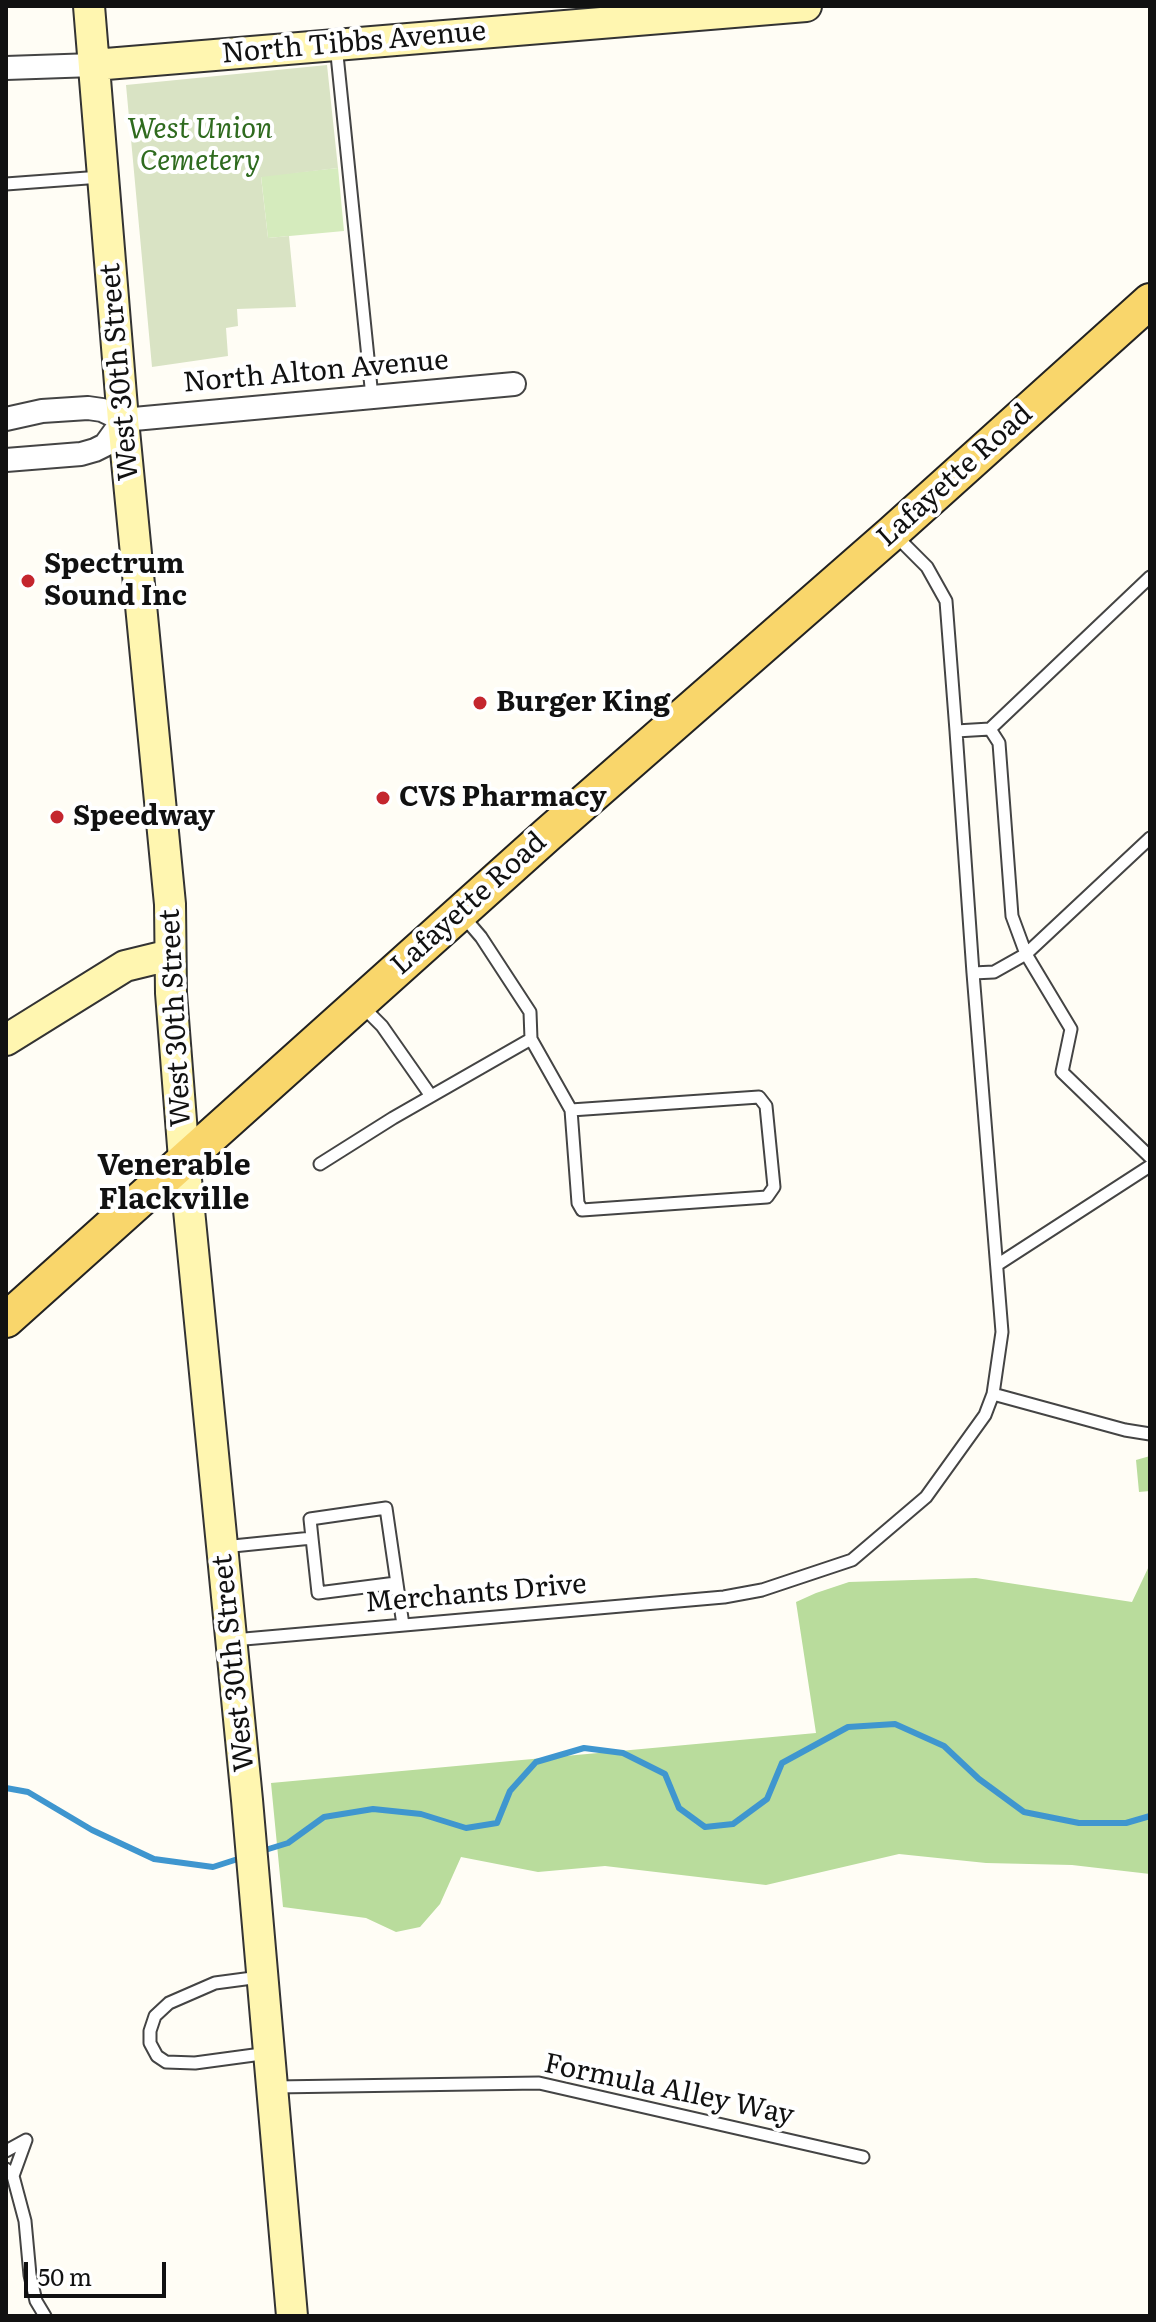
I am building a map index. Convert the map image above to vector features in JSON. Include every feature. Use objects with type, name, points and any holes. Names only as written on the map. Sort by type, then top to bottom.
[{"type":"main road","name":"West 30th Street","points":[[89,6],[123,420],[170,904],[170,955],[184,1159],[254,1874],[292,2316]]},
{"type":"main road","name":"North Tibbs Avenue","points":[[94,65],[806,6]]},
{"type":"main road","name":"Lafayette Road","points":[[6,1320],[1150,301]]},
{"type":"main road","points":[[6,1040],[125,966],[170,955]]},
{"type":"street","points":[[6,68],[94,65]]},
{"type":"street","name":"North Alton Avenue","points":[[6,419],[42,411],[88,408],[102,410],[123,420],[514,384]]},
{"type":"street","points":[[6,460],[81,454],[95,450],[105,445],[123,420]]},
{"type":"lane","points":[[336,45],[372,397]]},
{"type":"lane","points":[[6,184],[104,176]]},
{"type":"lane","name":"Merchants Drive","points":[[232,1640],[724,1597],[762,1590],[852,1560],[926,1497],[985,1415],[993,1394],[1002,1332],[946,601],[927,567],[892,533]]},
{"type":"lane","points":[[956,731],[990,729],[1150,577]]},
{"type":"lane","points":[[990,729],[999,743],[1012,916],[1026,954],[1071,1029],[1062,1072],[1150,1157]]},
{"type":"lane","points":[[973,973],[994,972],[1026,954],[1150,838]]},
{"type":"lane","points":[[460,913],[481,937],[530,1012],[531,1039],[571,1110],[578,1203],[582,1210],[767,1197],[774,1187],[766,1106],[759,1097],[571,1110]]},
{"type":"lane","points":[[359,1003],[382,1026],[431,1096]]},
{"type":"lane","points":[[320,1164],[531,1039]]},
{"type":"lane","points":[[997,1265],[1150,1166]]},
{"type":"lane","points":[[993,1394],[1150,1434]]},
{"type":"lane","points":[[396,1583],[318,1593],[310,1519],[386,1508],[403,1625]]},
{"type":"lane","points":[[222,1547],[312,1538]]},
{"type":"lane","points":[[263,1977],[215,1983],[169,2003],[155,2016],[150,2043],[157,2056],[166,2062],[195,2063],[269,2053]]},
{"type":"lane","name":"Formula Alley Way","points":[[272,2087],[539,2083],[863,2157]]},
{"type":"lane","points":[[6,2151],[26,2140],[10,2172],[25,2221],[30,2275],[36,2301],[45,2316]]},
{"type":"green space","name":"West Union Cemetery","points":[[327,65],[338,168],[261,177],[268,238],[289,236],[296,307],[237,309],[238,326],[226,328],[228,356],[152,367],[126,85]]},
{"type":"green space","points":[[338,168],[344,231],[268,238],[261,176]]},
{"type":"green space","points":[[1150,1456],[1150,1491],[1139,1492],[1136,1460]]},
{"type":"green space","points":[[1150,1564],[1150,1874],[1072,1865],[986,1863],[899,1854],[766,1885],[605,1866],[538,1872],[461,1857],[440,1904],[420,1927],[396,1932],[366,1918],[283,1907],[271,1783],[816,1733],[796,1602],[849,1582],[976,1578],[1132,1602]]},
{"type":"waterway","points":[[262,1851],[288,1843],[324,1817],[373,1809],[421,1814],[466,1828],[497,1823],[510,1791],[536,1762],[584,1748],[623,1753],[665,1774],[679,1808],[705,1827],[733,1824],[767,1799],[782,1763],[848,1727],[895,1724],[944,1746],[979,1779],[1024,1812],[1079,1823],[1126,1823],[1150,1816]]},
{"type":"waterway","points":[[6,1788],[28,1792],[92,1830],[154,1859],[213,1867],[244,1857]]},
{"type":"place","name":"Spectrum Sound Inc","points":[[28,581]]},
{"type":"place","name":"Burger King","points":[[480,703]]},
{"type":"place","name":"CVS Pharmacy","points":[[383,798]]},
{"type":"place","name":"Speedway","points":[[57,817]]},
{"type":"district","name":"Venerable Flackville","points":[[174,1183]]}]
